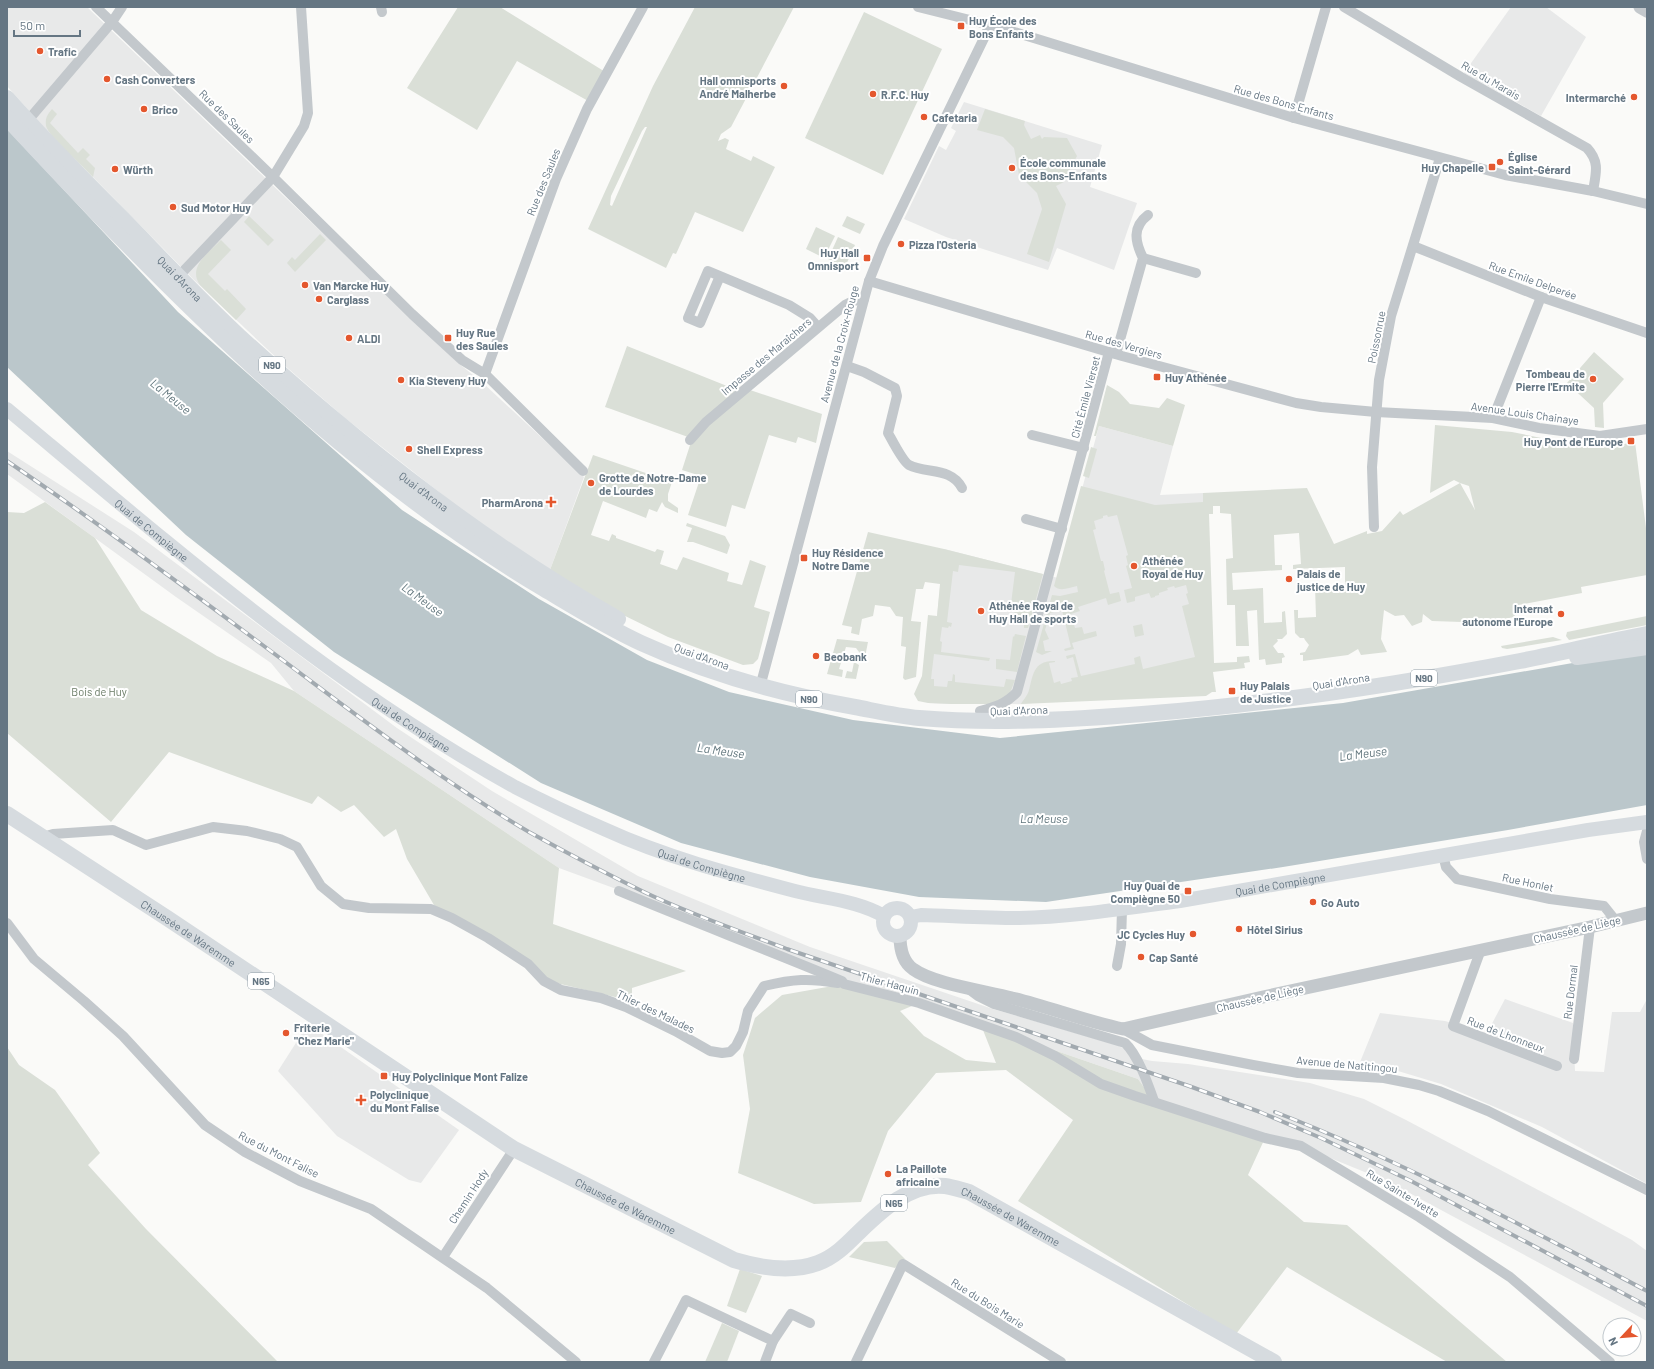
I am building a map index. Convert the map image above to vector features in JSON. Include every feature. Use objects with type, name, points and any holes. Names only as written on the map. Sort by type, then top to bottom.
[{"type":"main road","name":"Quai d'Arona","points":[[7,98],[23,126],[174,281],[290,399],[352,452],[463,537],[513,571],[583,613],[638,642],[712,672],[761,683],[826,702],[908,716],[980,721],[1028,721],[1192,710],[1355,689],[1522,661],[1589,645],[1647,634]]},
{"type":"main road","name":"Quai d'Arona","points":[[7,118],[23,126]]},
{"type":"main road","name":"Quai de Compiègne","points":[[7,409],[198,569],[316,659],[410,724],[517,788],[605,830],[650,848],[697,864],[791,890],[856,903],[872,908],[884,916]]},
{"type":"main road","name":"Quai d'Arona","points":[[761,683],[909,706],[980,711],[1127,706],[1258,693],[1509,655],[1589,645]]},
{"type":"main road","points":[[1522,661],[1540,662],[1647,647]]},
{"type":"main road","points":[[1595,829],[1604,821],[1647,812]]},
{"type":"main road","name":"Chaussée de Waremme","points":[[7,814],[514,1149],[734,1260],[754,1266],[771,1268],[797,1268],[818,1263],[841,1251],[858,1233],[894,1202],[911,1192],[944,1186],[964,1191],[1274,1362]]},
{"type":"main road","name":"Quai de Compiègne","points":[[911,917],[921,915],[1020,918],[1122,909],[1180,901],[1595,829],[1647,822]]},
{"type":"main road","points":[[901,908],[907,911],[911,917],[912,923],[906,934],[894,936],[888,933],[884,928],[884,916],[888,910],[901,908]]},
{"type":"street","name":"Rue des Saules","points":[[96,7],[273,177],[412,314],[462,360],[486,374],[583,471]]},
{"type":"street","points":[[23,126],[112,22],[122,7]]},
{"type":"street","points":[[174,281],[273,177],[304,126],[308,113],[301,7]]},
{"type":"street","name":"Rue des Saules","points":[[486,374],[556,179],[587,109],[643,7]]},
{"type":"street","name":"Rue des Bons Enfants","points":[[918,7],[989,25],[1294,118],[1440,158],[1505,175],[1593,191],[1647,204]]},
{"type":"street","points":[[1294,118],[1326,7]]},
{"type":"street","name":"Rue du Marais","points":[[1344,7],[1461,77],[1587,148],[1594,156],[1596,170],[1593,191]]},
{"type":"street","points":[[1640,7],[1647,11]]},
{"type":"street","name":"Avenue de la Croix-Rouge","points":[[761,683],[821,455],[847,366],[869,281],[883,246],[989,25]]},
{"type":"street","name":"Poissonrue","points":[[1374,527],[1372,467],[1379,380],[1391,316],[1440,158]]},
{"type":"street","points":[[1148,214],[1141,220],[1136,237],[1137,245],[1143,258],[1196,272]]},
{"type":"street","name":"Rue Emile Delperée","points":[[1412,246],[1541,297],[1647,333]]},
{"type":"street","name":"Cité Émile Vierset","points":[[980,711],[1001,706],[1010,700],[1017,692],[1084,448],[1143,258]]},
{"type":"street","points":[[720,276],[700,323],[688,318],[708,271],[720,276],[789,305],[810,318],[818,328]]},
{"type":"street","name":"Rue des Vergiers","points":[[869,281],[1113,353],[1296,403],[1376,412]]},
{"type":"street","points":[[1493,418],[1541,297]]},
{"type":"street","name":"Impasse des Maraîchers","points":[[690,440],[706,422],[846,305],[853,301],[864,299]]},
{"type":"street","points":[[847,366],[864,372],[895,388],[897,396],[888,433],[906,462],[911,466],[949,475],[955,478],[962,488]]},
{"type":"street","name":"Avenue Louis Chainaye","points":[[1376,412],[1493,418],[1539,428],[1600,436],[1647,429]]},
{"type":"street","name":"Cité Émile Vierset","points":[[1032,435],[1084,448]]},
{"type":"street","points":[[1026,519],[1062,529]]},
{"type":"street","name":"Thier des Malades","points":[[43,837],[53,834],[113,830],[146,845],[213,827],[247,831],[280,839],[297,847],[321,886],[343,904],[369,908],[431,909],[488,938],[528,964],[544,982],[561,990],[601,998],[626,1007],[675,1031],[710,1051],[722,1053],[730,1052],[736,1046],[743,1032],[748,1010],[764,986],[789,980],[814,979],[844,984]]},
{"type":"street","points":[[1647,831],[1644,842],[1647,859]]},
{"type":"street","name":"Rue Honlet","points":[[1443,855],[1446,867],[1457,879],[1550,899],[1604,906],[1616,921]]},
{"type":"street","name":"Thier Haquin","points":[[619,891],[698,924],[822,972],[842,981],[844,984],[919,1003],[1016,1037],[1055,1056],[1101,1084],[1154,1101]]},
{"type":"street","points":[[1117,966],[1121,944],[1122,909]]},
{"type":"street","name":"Chaussée de Liège","points":[[900,936],[902,953],[912,969],[934,978],[1013,998],[1102,1025],[1120,1035],[1263,997],[1480,952],[1647,913]]},
{"type":"street","name":"Rue du Mont Falise","points":[[7,923],[34,959],[84,1000],[123,1036],[205,1125],[245,1152],[300,1181],[371,1209],[444,1257],[487,1288],[576,1362]]},
{"type":"street","name":"Rue Dormal","points":[[1574,1059],[1590,927]]},
{"type":"street","name":"Rue de Lhonneux","points":[[1480,952],[1453,1026],[1557,1066]]},
{"type":"street","points":[[1120,1035],[1130,1048],[1154,1101]]},
{"type":"street","name":"Avenue de Natitingou","points":[[1120,1035],[1152,1045],[1298,1073],[1384,1078],[1419,1085],[1488,1110],[1647,1190]]},
{"type":"street","name":"Rue Sainte-Ivette","points":[[1154,1101],[1265,1138],[1301,1146],[1419,1217],[1504,1272],[1610,1362]]},
{"type":"street","name":"Chemin Hody","points":[[444,1257],[514,1149]]},
{"type":"street","name":"Rue du Bois Marie","points":[[856,1362],[902,1264],[1061,1362]]},
{"type":"street","points":[[654,1362],[686,1300],[773,1342]]},
{"type":"street","points":[[765,1362],[773,1342],[791,1314],[810,1323]]},
{"type":"shaded area","points":[[7,7],[87,7],[457,362],[484,384],[584,477],[550,570],[477,522],[345,418],[283,364],[194,280],[39,122],[7,86]]},
{"type":"shaded area","points":[[1511,7],[1546,7],[1586,37],[1541,116],[1464,73]]},
{"type":"shaded area","name":"École communale des Bons-Enfants","points":[[964,102],[1102,145],[1090,187],[1137,203],[1114,270],[1057,248],[1048,270],[946,237],[904,219],[939,146],[946,150],[956,131],[951,128]]},
{"type":"shaded area","name":"Athénée Royal de Huy","points":[[1099,426],[1173,446],[1160,495],[1203,493],[1212,688],[1021,704],[928,703],[944,549],[1058,578]]},
{"type":"shaded area","points":[[7,451],[134,532],[397,728],[492,791],[638,876],[810,947],[993,1009],[1117,1045],[1142,1059],[1188,1064],[1310,1083],[1364,1099],[1406,1120],[1632,1240],[1647,1251],[1647,1321],[1389,1182],[1301,1146],[1154,1101],[1138,1079],[1016,1037],[844,984],[619,890],[559,868],[294,691],[271,663],[176,597],[7,474]]},
{"type":"shaded area","points":[[1505,999],[1573,1023],[1575,1071],[1604,1072],[1612,1012],[1640,1012],[1647,999],[1647,1184],[1542,1127],[1441,1084],[1398,1071],[1358,1067],[1380,1013],[1445,1021],[1487,1033]]},
{"type":"shaded area","name":"Polyclinique du Mont Falise","points":[[308,1024],[459,1130],[421,1183],[409,1180],[337,1136],[278,1071]]},
{"type":"green space","points":[[458,7],[500,7],[607,73],[590,102],[517,61],[477,130],[407,88]]},
{"type":"green space","points":[[695,7],[794,7],[731,127],[721,134],[718,141],[725,138],[729,140],[726,149],[751,161],[753,156],[775,167],[743,232],[695,212],[676,254],[673,253],[666,268],[588,229],[653,86]],"holes":[[[645,127],[647,127],[612,206],[610,205],[611,196],[642,131]]]},
{"type":"green space","name":"R.F.C. Huy","points":[[864,12],[942,49],[883,175],[805,138]]},
{"type":"green space","points":[[52,109],[57,114],[50,123],[78,153],[83,148],[90,155],[86,159],[95,168],[93,177],[53,137],[49,131],[46,126],[46,119]]},
{"type":"green space","points":[[985,109],[1025,121],[1024,125],[1031,139],[1040,135],[1042,139],[1044,137],[1067,138],[1077,156],[1067,175],[1062,177],[1064,182],[1056,186],[1066,204],[1049,262],[1027,254],[1042,209],[1037,193],[1019,175],[1014,148],[1003,137],[977,130]]},
{"type":"green space","points":[[249,216],[274,240],[268,246],[244,222]]},
{"type":"green space","points":[[847,216],[865,224],[860,234],[842,226]]},
{"type":"green space","points":[[816,227],[835,236],[824,258],[806,249]]},
{"type":"green space","points":[[320,234],[326,240],[295,272],[287,263],[292,257],[295,260]]},
{"type":"green space","points":[[838,237],[855,245],[845,267],[828,259]]},
{"type":"green space","points":[[221,240],[231,250],[208,274],[225,291],[227,289],[246,309],[236,320],[200,285],[197,278],[196,272],[201,260]]},
{"type":"green space","points":[[627,346],[737,390],[688,437],[605,407]]},
{"type":"green space","points":[[1594,352],[1624,379],[1603,403],[1604,428],[1595,427],[1594,408],[1567,383]]},
{"type":"green space","points":[[1107,385],[1119,392],[1130,404],[1159,408],[1167,398],[1185,405],[1173,446],[1099,426],[1096,436],[1094,436]]},
{"type":"green space","points":[[750,390],[822,414],[816,443],[798,437],[796,443],[769,435],[745,509],[732,505],[726,527],[688,515],[701,476],[682,470],[691,442],[704,428]]},
{"type":"green space","points":[[1435,425],[1512,432],[1581,446],[1601,448],[1635,442],[1647,536],[1647,575],[1581,587],[1582,593],[1513,606],[1515,617],[1473,624],[1473,628],[1462,622],[1432,621],[1423,614],[1422,622],[1412,626],[1404,615],[1395,616],[1384,610],[1381,639],[1387,652],[1361,655],[1358,649],[1348,655],[1303,661],[1303,655],[1300,655],[1300,653],[1305,652],[1309,645],[1304,638],[1300,638],[1295,633],[1294,610],[1298,610],[1298,618],[1316,617],[1315,587],[1345,585],[1345,567],[1293,569],[1293,565],[1301,564],[1299,533],[1274,535],[1275,565],[1282,565],[1282,570],[1232,573],[1233,590],[1263,588],[1264,623],[1282,622],[1282,612],[1285,611],[1287,634],[1282,639],[1277,639],[1278,641],[1273,646],[1278,653],[1283,653],[1285,657],[1282,658],[1282,663],[1266,665],[1265,659],[1259,660],[1257,610],[1247,611],[1249,646],[1236,646],[1235,605],[1227,605],[1226,559],[1233,558],[1231,514],[1220,513],[1220,506],[1213,506],[1213,514],[1209,514],[1214,663],[1237,662],[1237,657],[1249,656],[1250,662],[1244,663],[1245,668],[1213,672],[1216,692],[1212,692],[1206,696],[1021,704],[1027,696],[1035,670],[1042,663],[1055,661],[1049,663],[1054,683],[1060,681],[1061,684],[1072,681],[1071,678],[1078,677],[1073,657],[1067,659],[1066,656],[1075,654],[1081,676],[1135,664],[1134,658],[1140,656],[1143,669],[1195,657],[1182,606],[1189,604],[1186,594],[1188,593],[1186,585],[1175,588],[1174,586],[1167,588],[1168,590],[1151,598],[1149,593],[1135,597],[1135,601],[1127,603],[1124,590],[1132,588],[1126,566],[1128,565],[1126,556],[1128,555],[1117,515],[1108,517],[1107,515],[1103,516],[1103,518],[1094,521],[1096,529],[1093,530],[1101,561],[1103,561],[1110,594],[1119,592],[1121,601],[1108,605],[1106,598],[1078,607],[1080,611],[1071,614],[1075,628],[1082,627],[1084,634],[1096,631],[1097,636],[1072,643],[1074,649],[1065,651],[1064,649],[1071,647],[1062,610],[1050,613],[1045,630],[1049,639],[1043,641],[1045,651],[1052,651],[1042,655],[1036,652],[1052,595],[1060,596],[1078,592],[1077,586],[1059,589],[1054,586],[1081,486],[1155,505],[1203,502],[1203,493],[1307,488],[1334,544],[1367,531],[1367,534],[1382,531],[1400,511],[1403,515],[1460,483],[1454,480],[1430,493]],"holes":[[[1460,483],[1469,486],[1475,510]]]},
{"type":"green space","points":[[1091,447],[1097,449],[1089,478],[1083,476]]},
{"type":"green space","points":[[593,455],[672,482],[668,494],[668,501],[678,508],[678,513],[665,507],[662,502],[657,512],[649,509],[646,518],[603,501],[591,535],[609,541],[612,534],[616,536],[616,538],[655,552],[657,549],[664,551],[660,564],[677,570],[683,557],[729,573],[727,581],[742,585],[750,560],[766,566],[754,607],[770,612],[758,659],[753,664],[743,665],[668,637],[613,610],[550,570]]},
{"type":"green space","name":"Bois de Huy","points":[[45,502],[95,538],[141,610],[217,656],[294,691],[559,868],[553,924],[686,971],[632,988],[632,1001],[552,982],[434,905],[407,859],[396,829],[384,837],[354,805],[341,812],[318,796],[312,804],[169,752],[111,822],[7,733],[7,512],[24,513]]},
{"type":"green space","points":[[687,523],[725,536],[730,545],[727,554],[693,542],[687,542],[692,528],[686,526]]},
{"type":"green space","points":[[868,532],[944,549],[1043,574],[1028,628],[1024,628],[1024,622],[1016,621],[1017,617],[1014,617],[1015,605],[1011,604],[1015,572],[959,565],[958,572],[953,571],[947,622],[952,623],[951,627],[942,627],[940,641],[942,642],[941,652],[990,658],[989,661],[934,654],[931,679],[934,679],[934,686],[947,687],[948,681],[952,681],[953,674],[955,675],[955,682],[1004,687],[1006,679],[1015,680],[1007,697],[990,704],[928,703],[918,701],[914,694],[922,676],[928,615],[937,616],[940,584],[925,582],[923,589],[916,589],[911,621],[921,622],[916,677],[905,680],[903,678],[906,647],[901,646],[903,617],[896,616],[890,607],[875,605],[873,616],[862,619],[859,635],[851,633],[852,627],[842,625]]},
{"type":"green space","points":[[1647,616],[1647,625],[1569,640],[1566,636],[1567,632]]},
{"type":"green space","points":[[1142,624],[1144,635],[1135,637],[1133,626]]},
{"type":"green space","points":[[1015,634],[1026,636],[1017,672],[996,669],[996,659],[1010,660],[1013,636],[1014,637]]},
{"type":"green space","points":[[1553,637],[1562,640],[1507,649],[1502,648],[1501,646]]},
{"type":"green space","points":[[837,639],[868,642],[865,657],[862,656],[856,648],[846,647],[839,669],[843,670],[842,677],[827,674]]},
{"type":"green space","points":[[854,662],[859,665],[856,679],[845,678],[847,671],[852,672]]},
{"type":"green space","points":[[844,984],[919,1003],[900,1011],[924,1036],[966,1060],[996,1063],[981,1025],[1138,1079],[1154,1101],[1265,1138],[1248,1175],[1304,1222],[1347,1225],[1507,1362],[1447,1362],[1287,1267],[1236,1334],[1018,1201],[1073,1120],[1006,1070],[936,1073],[888,1131],[861,1202],[814,1204],[738,1173],[750,1109],[743,1055],[755,1018],[782,995]]},
{"type":"green space","points":[[7,1047],[19,1065],[55,1090],[100,1153],[88,1165],[146,1229],[278,1362],[7,1362]]},
{"type":"green space","points":[[887,1241],[905,1259],[895,1268],[849,1257],[864,1242]]},
{"type":"green space","points":[[740,1269],[762,1276],[746,1313],[727,1306]]},
{"type":"green space","points":[[722,1323],[739,1331],[727,1362],[705,1362]]},
{"type":"water","name":"La Meuse","points":[[7,129],[178,312],[402,510],[539,599],[647,660],[729,692],[853,720],[1000,738],[1343,703],[1647,650],[1647,805],[1508,830],[1283,867],[1046,902],[919,897],[810,877],[681,843],[541,783],[334,652],[186,535],[7,367]]},
{"type":"railway","points":[[7,461],[155,566],[441,776],[529,832],[600,870],[679,908],[787,949],[1189,1086],[1260,1112],[1321,1138],[1411,1181],[1647,1306]]},
{"type":"railway","points":[[1275,1112],[1323,1131],[1464,1196],[1647,1291]]},
{"type":"place","name":"Huy École des Bons Enfants","points":[[961,26]]},
{"type":"place","name":"Trafic","points":[[40,51]]},
{"type":"place","name":"Cash Converters","points":[[107,79]]},
{"type":"place","name":"Hall omnisports André Malherbe","points":[[784,86]]},
{"type":"place","name":"R.F.C. Huy","points":[[873,94]]},
{"type":"place","name":"Intermarché","points":[[1634,97]]},
{"type":"place","name":"Brico","points":[[144,109]]},
{"type":"place","name":"Cafetaria","points":[[924,117]]},
{"type":"place","name":"Église Saint-Gérard","points":[[1500,162]]},
{"type":"place","name":"Huy Chapelle","points":[[1492,167]]},
{"type":"place","name":"École communale des Bons-Enfants","points":[[1012,168]]},
{"type":"place","name":"Würth","points":[[115,169]]},
{"type":"place","name":"Sud Motor Huy","points":[[173,207]]},
{"type":"place","name":"Pizza l'Osteria","points":[[901,244]]},
{"type":"place","name":"Huy Hall Omnisport","points":[[867,258]]},
{"type":"place","name":"Van Marcke Huy","points":[[305,285]]},
{"type":"place","name":"Carglass","points":[[319,299]]},
{"type":"place","name":"ALDI","points":[[349,338]]},
{"type":"place","name":"Huy Rue des Saules","points":[[448,338]]},
{"type":"place","name":"Huy Athénée","points":[[1157,377]]},
{"type":"place","name":"Tombeau de Pierre l'Ermite","points":[[1593,379]]},
{"type":"place","name":"Kia Steveny Huy","points":[[401,380]]},
{"type":"place","name":"Huy Pont de l'Europe","points":[[1631,441]]},
{"type":"place","name":"Shell Express","points":[[409,449]]},
{"type":"place","name":"Grotte de Notre-Dame de Lourdes","points":[[591,483]]},
{"type":"place","name":"PharmArona","points":[[551,502]]},
{"type":"place","name":"Huy Résidence Notre Dame","points":[[804,558]]},
{"type":"place","name":"Athénée Royal de Huy","points":[[1134,566]]},
{"type":"place","name":"Palais de justice de Huy","points":[[1289,579]]},
{"type":"place","name":"Athénée Royal de Huy Hall de sports","points":[[981,611]]},
{"type":"place","name":"Internat autonome l'Europe","points":[[1561,614]]},
{"type":"place","name":"Beobank","points":[[816,656]]},
{"type":"place","name":"Huy Palais de Justice","points":[[1232,691]]},
{"type":"place","name":"Huy Quai de Compiègne 50","points":[[1188,891]]},
{"type":"place","name":"Go Auto","points":[[1313,902]]},
{"type":"place","name":"Hôtel Sirius","points":[[1239,929]]},
{"type":"place","name":"JC Cycles Huy","points":[[1193,934]]},
{"type":"place","name":"Cap Santé","points":[[1141,957]]},
{"type":"place","name":"Friterie \"Chez Marie\"","points":[[286,1033]]},
{"type":"place","name":"Huy Polyclinique Mont Falize","points":[[384,1076]]},
{"type":"place","name":"Polyclinique du Mont Falise","points":[[361,1100]]},
{"type":"place","name":"La Paillote africaine","points":[[888,1174]]}]
